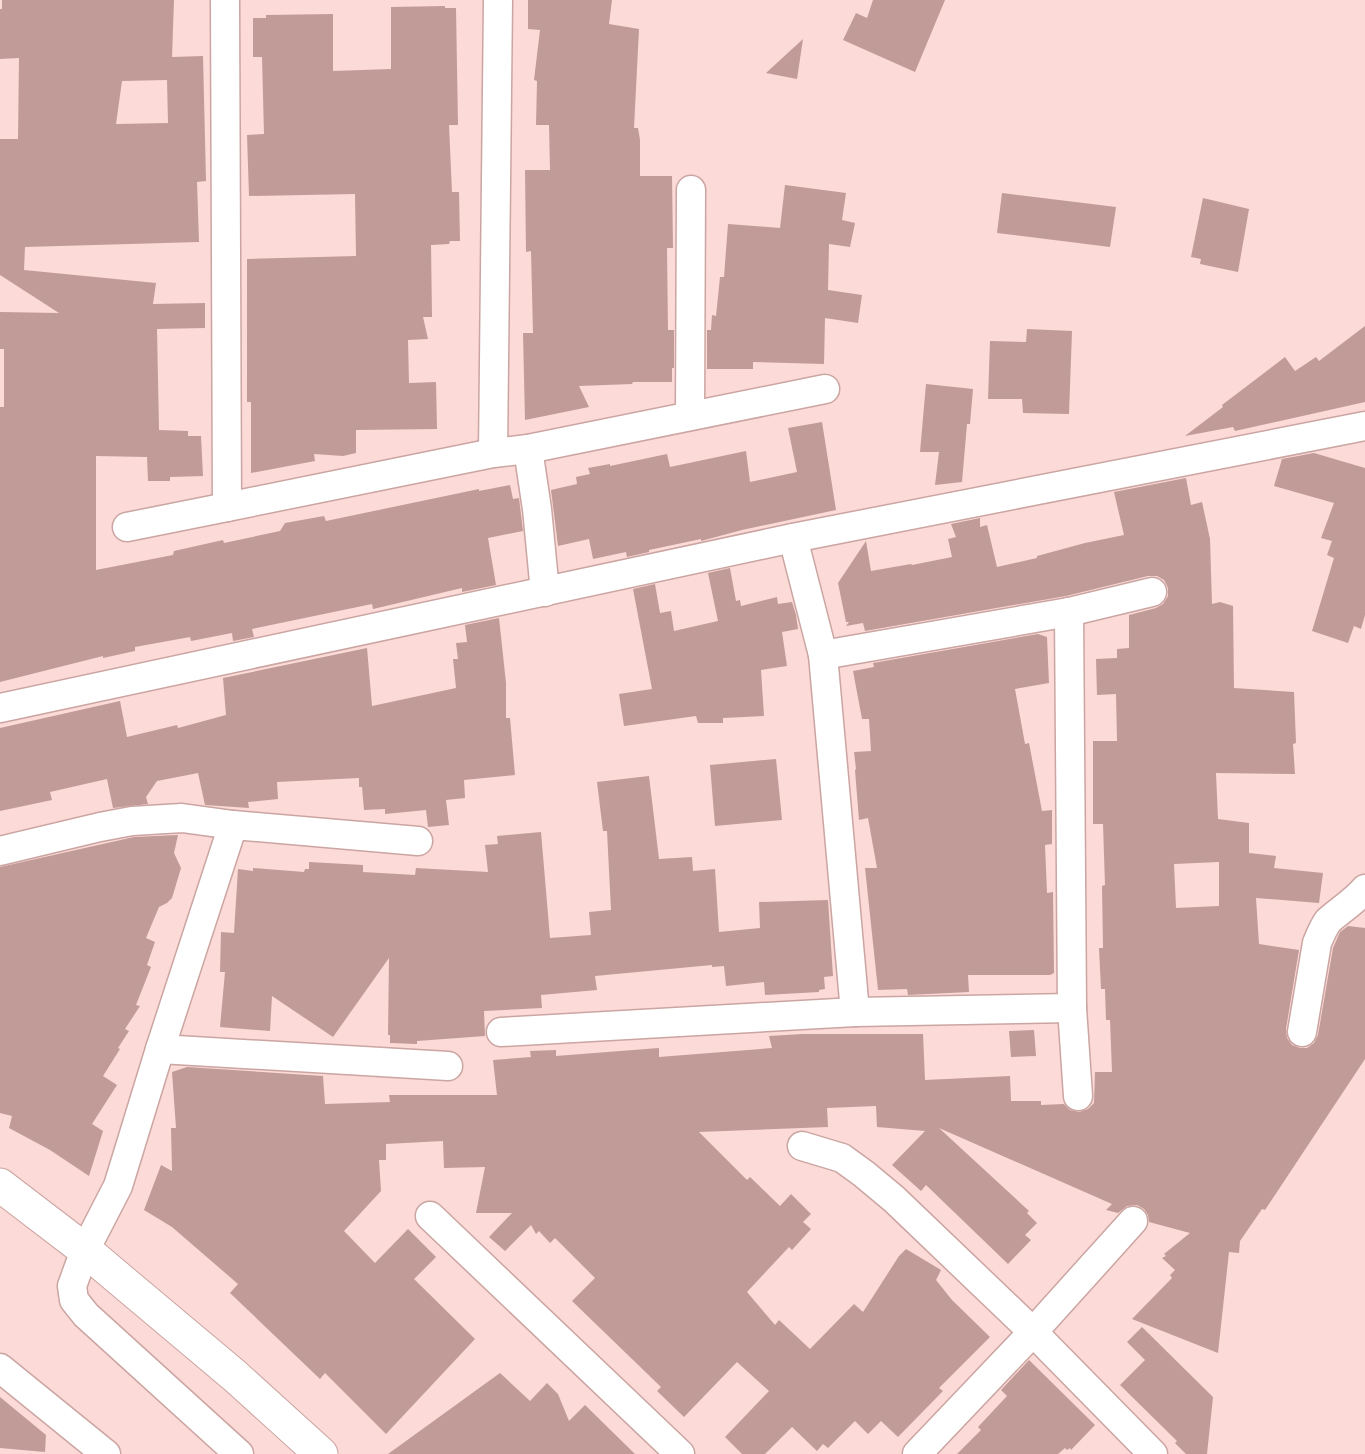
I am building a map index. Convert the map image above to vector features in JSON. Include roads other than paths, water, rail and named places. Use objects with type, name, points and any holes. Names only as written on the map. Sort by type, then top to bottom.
[{"type":"main road","points":[[0,1185],[85,1250],[235,1377],[321,1454]]},
{"type":"street","points":[[225,0],[227,507]]},
{"type":"street","points":[[493,453],[498,0]]},
{"type":"street","points":[[690,415],[691,190]]},
{"type":"street","points":[[128,527],[825,389]]},
{"type":"street","points":[[0,708],[793,538],[1365,426]]},
{"type":"street","points":[[528,449],[537,509],[545,592]]},
{"type":"street","points":[[793,538],[823,655],[855,1012]]},
{"type":"street","points":[[823,655],[1069,612],[1152,592]]},
{"type":"street","points":[[1069,612],[1072,1008],[1078,1096]]},
{"type":"street","points":[[0,851],[100,827],[182,818],[233,825],[418,841]]},
{"type":"street","points":[[233,825],[118,1186],[85,1250],[72,1286],[74,1300],[86,1315],[238,1454]]},
{"type":"street","points":[[1302,1032],[1317,943],[1322,930],[1365,889]]},
{"type":"street","points":[[501,1032],[855,1012],[1072,1008]]},
{"type":"street","points":[[160,1049],[448,1066]]},
{"type":"street","points":[[802,1146],[842,1158],[894,1198],[1033,1332],[1153,1454]]},
{"type":"street","points":[[430,1216],[681,1454]]},
{"type":"street","points":[[917,1454],[1033,1332],[1132,1221]]},
{"type":"street","points":[[0,1368],[106,1454]]}]
